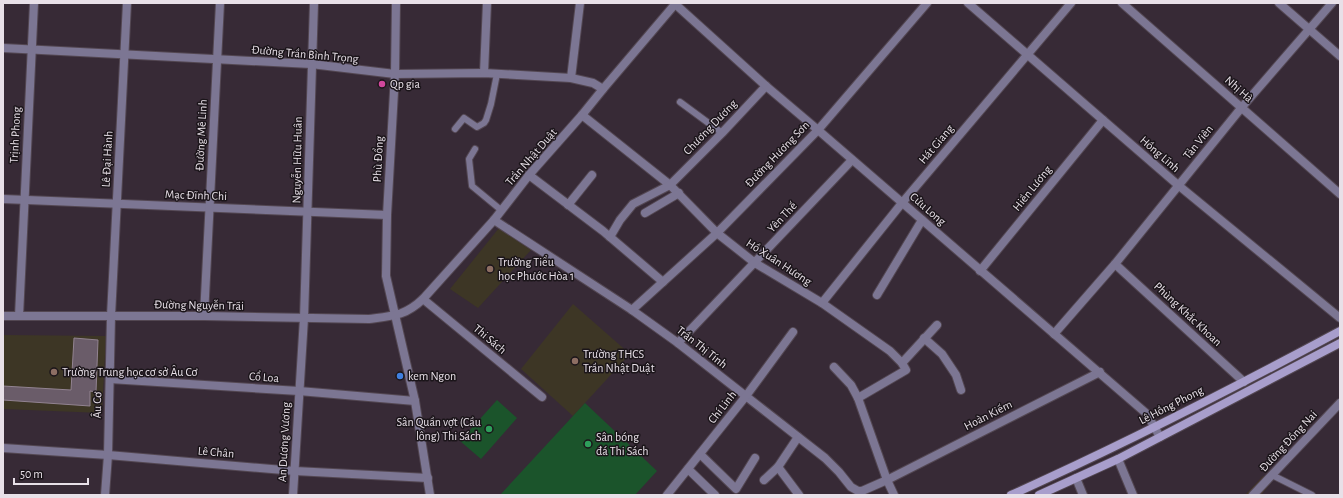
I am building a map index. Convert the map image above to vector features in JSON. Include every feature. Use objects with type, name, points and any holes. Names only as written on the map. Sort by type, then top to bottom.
[{"type":"main road","name":"Lê Hồng Phong","points":[[1011,495],[1155,427],[1340,331]]},
{"type":"main road","name":"Lê Hồng Phong","points":[[1039,495],[1118,459],[1340,343]]},
{"type":"street","name":"Trịnh Phong","points":[[19,316],[34,3]]},
{"type":"street","name":"Lê Đại Hành","points":[[111,316],[127,3]]},
{"type":"street","name":"Đường Mê Linh","points":[[204,316],[220,3]]},
{"type":"street","name":"Nguyễn Hữu Huân","points":[[304,318],[314,3]]},
{"type":"street","name":"Phù Đổng","points":[[396,3],[395,74],[387,215],[386,276],[415,401],[430,495]]},
{"type":"street","points":[[484,73],[487,3]]},
{"type":"street","points":[[571,78],[580,3]]},
{"type":"street","name":"Cửu Long","points":[[675,3],[766,86],[1147,414],[1160,437]]},
{"type":"street","name":"Trần Nhật Duật","points":[[395,316],[404,313],[423,299],[494,220],[529,175],[582,115],[675,3]]},
{"type":"street","name":"Đường Hương Sơn","points":[[632,310],[717,233],[818,130],[927,3]]},
{"type":"street","name":"Hồng Lĩnh","points":[[968,3],[1178,185],[1340,318]]},
{"type":"street","name":"Hát Giang","points":[[822,303],[902,203],[1071,3]]},
{"type":"street","name":"Nhị Hà","points":[[1122,3],[1340,194]]},
{"type":"street","points":[[1279,3],[1340,56]]},
{"type":"street","name":"Tản Viên","points":[[1054,334],[1115,264],[1242,107],[1332,3]]},
{"type":"street","name":"Đường Trần Bình Trọng","points":[[3,48],[311,64],[395,74],[484,73],[571,78],[594,83],[603,89]]},
{"type":"street","name":"Chương Dương","points":[[610,237],[620,220],[633,204],[670,185],[766,86]]},
{"type":"street","name":"Hồ Xuân Hương","points":[[582,115],[670,185],[717,233],[755,263],[822,303],[890,351],[902,363]]},
{"type":"street","name":"Hiền Lương","points":[[980,271],[1103,120]]},
{"type":"street","name":"Yên Thế","points":[[678,343],[852,160]]},
{"type":"street","points":[[529,175],[610,237],[663,282]]},
{"type":"street","points":[[568,205],[592,175]]},
{"type":"street","points":[[644,214],[679,193]]},
{"type":"street","name":"Mạc Đĩnh Chi","points":[[3,199],[387,215]]},
{"type":"street","name":"Trần Thị Tính","points":[[494,220],[632,310],[678,343],[832,464],[854,490],[862,491],[887,480]]},
{"type":"street","points":[[877,295],[922,220]]},
{"type":"street","name":"Phùng Khắc Khoan","points":[[1115,264],[1244,382]]},
{"type":"street","name":"Thi Sách","points":[[423,299],[542,397]]},
{"type":"street","name":"Đường Nguyễn Trãi","points":[[3,316],[204,316],[369,319],[395,316]]},
{"type":"street","name":"Âu Cơ","points":[[105,495],[108,454],[111,316]]},
{"type":"street","name":"An Dương Vương","points":[[293,495],[304,318]]},
{"type":"street","points":[[858,398],[906,370],[902,363],[937,325]]},
{"type":"street","name":"Chí Linh","points":[[667,495],[746,396],[793,332]]},
{"type":"street","points":[[924,338],[942,354],[956,375],[962,390]]},
{"type":"street","points":[[834,367],[851,385],[858,398],[887,480],[894,495]]},
{"type":"street","name":"Hoàn Kiếm","points":[[887,480],[1100,372]]},
{"type":"street","name":"Cổ Loa","points":[[110,379],[299,391],[415,401]]},
{"type":"street","name":"Đường Đồng Nai","points":[[1253,495],[1340,403]]},
{"type":"street","points":[[764,480],[778,467],[798,437]]},
{"type":"street","name":"Lê Chân","points":[[3,448],[108,454],[295,471],[428,478]]},
{"type":"street","points":[[700,454],[736,489],[755,458]]},
{"type":"street","points":[[1118,459],[1133,495]]},
{"type":"street","points":[[778,467],[799,495]]},
{"type":"street","points":[[688,469],[715,495]]},
{"type":"street","points":[[1076,478],[1083,495]]},
{"type":"lane","points":[[455,129],[464,118],[477,127],[484,123],[491,104],[497,74]]},
{"type":"lane","points":[[680,102],[722,133]]},
{"type":"lane","points":[[475,149],[469,159],[472,186],[501,210]]},
{"type":"lane","points":[[1272,475],[1312,495]]},
{"type":"shaded area","name":"Trường Tiểu học Phước Hòa 1","points":[[499,228],[531,250],[478,308],[450,289]]},
{"type":"shaded area","name":"Trường THCS Trần Nhật Duật","points":[[573,304],[630,354],[573,416],[521,369]]},
{"type":"shaded area","name":"Trường Trung học cơ sở Âu Cơ","points":[[3,335],[106,336],[102,413],[3,409]]},
{"type":"shaded area","points":[[1263,476],[1271,483],[1261,495],[1245,495]]},
{"type":"green space","name":"Sân Quần vợt (Cầu lông) Thi Sách","points":[[497,400],[517,418],[481,459],[460,441]]},
{"type":"green space","name":"Sân bóng đá Thi Sách","points":[[585,403],[657,471],[635,495],[500,495]]},
{"type":"building","points":[[74,338],[98,340],[96,392],[90,391],[90,406],[3,400],[3,386],[71,390]]},
{"type":"place","name":"Qp gia","points":[[382,84]]},
{"type":"place","name":"Trường Tiểu học Phước Hòa 1","points":[[490,269]]},
{"type":"place","name":"Trường THCS Trần Nhật Duật","points":[[575,361]]},
{"type":"place","name":"Trường Trung học cơ sở Âu Cơ","points":[[54,372]]},
{"type":"place","name":"kem Ngon","points":[[400,376]]},
{"type":"place","name":"Sân Quần vợt (Cầu lông) Thi Sách","points":[[489,429]]},
{"type":"place","name":"Sân bóng đá Thi Sách","points":[[588,444]]}]
